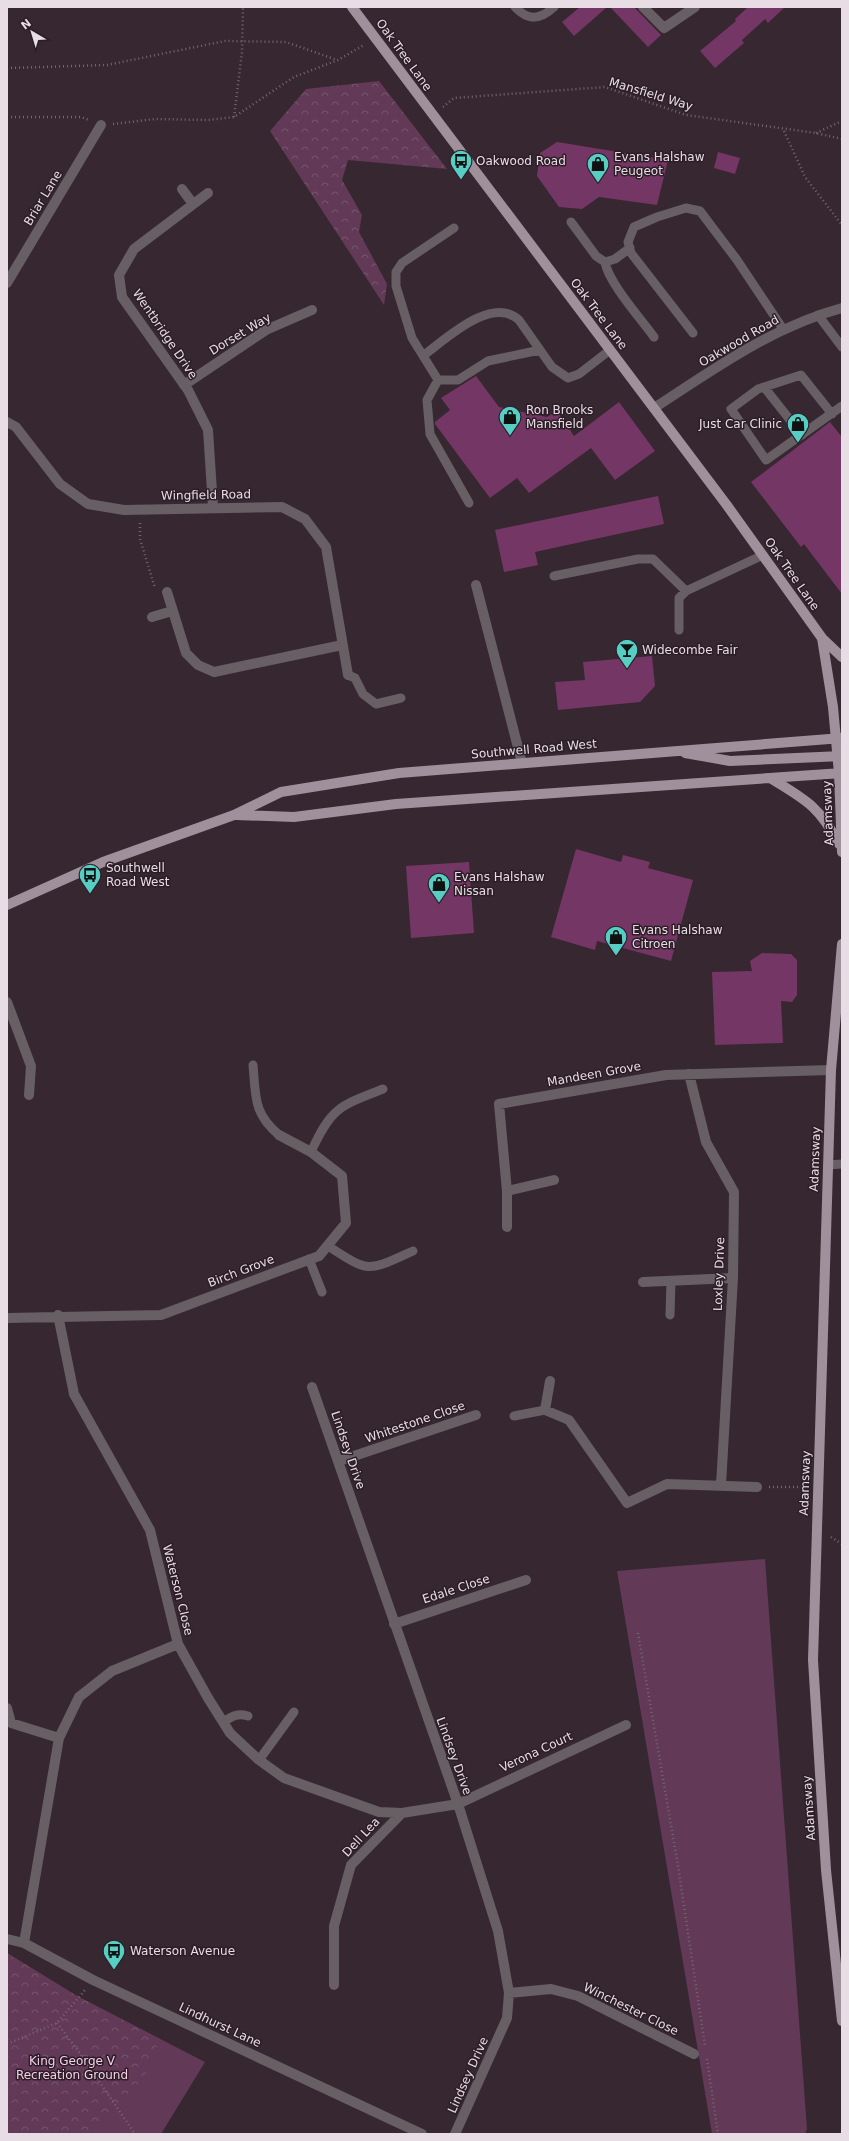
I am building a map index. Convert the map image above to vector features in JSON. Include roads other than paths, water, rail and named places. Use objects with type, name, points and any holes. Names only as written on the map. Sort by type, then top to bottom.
[{"type":"main road","name":"Oak Tree Lane","points":[[352,7],[654,408],[763,555],[822,638],[842,657]]},
{"type":"main road","name":"Oak Tree Lane","points":[[822,638],[840,740],[840,755]]},
{"type":"main road","name":"Southwell Road West","points":[[7,905],[103,862],[234,815],[281,792],[399,772],[671,751],[840,740]]},
{"type":"main road","points":[[671,751],[730,761],[840,755]]},
{"type":"main road","name":"Adamsway","points":[[840,755],[841,849]]},
{"type":"main road","name":"Southwell Road West","points":[[234,815],[294,817],[396,804],[841,773]]},
{"type":"main road","points":[[770,778],[816,808],[828,823],[841,849]]},
{"type":"main road","name":"Adamsway","points":[[842,944],[831,1070],[813,1660],[826,1870],[842,2021]]},
{"type":"street","points":[[643,7],[664,28],[694,7]]},
{"type":"street","name":"Briar Lane","points":[[7,283],[101,125]]},
{"type":"street","points":[[182,189],[193,204]]},
{"type":"street","name":"Wentbridge Drive","points":[[208,193],[134,249],[119,275],[122,297],[184,385],[208,430],[213,507]]},
{"type":"street","name":"Oakwood Road","points":[[654,408],[743,351],[783,329],[818,315],[842,308]]},
{"type":"street","name":"Dorset Way","points":[[184,385],[266,330],[312,310]]},
{"type":"street","name":"Wingfield Road","points":[[7,422],[16,427],[60,484],[88,504],[124,510],[213,507],[282,507],[305,519],[326,547],[348,675]]},
{"type":"street","points":[[476,585],[522,763]]},
{"type":"street","points":[[167,592],[186,652],[198,665],[214,672],[342,645]]},
{"type":"street","points":[[152,618],[172,611]]},
{"type":"street","points":[[7,1002],[31,1066],[29,1095]]},
{"type":"street","name":"Mandeen Grove","points":[[506,1191],[499,1104],[666,1075],[831,1070]]},
{"type":"street","name":"Loxley Drive","points":[[689,1074],[706,1142],[734,1192],[733,1278],[721,1485]]},
{"type":"street","name":"Birch Grove","points":[[7,1318],[58,1315],[161,1315],[319,1256],[346,1223],[342,1176],[311,1152],[279,1134]]},
{"type":"street","points":[[507,1227],[506,1191],[554,1180]]},
{"type":"street","points":[[643,1282],[733,1278]]},
{"type":"street","name":"Waterson Close","points":[[58,1315],[74,1394],[150,1530],[178,1644],[230,1733],[259,1760],[284,1778],[379,1812],[402,1813]]},
{"type":"street","points":[[550,1382],[545,1410],[569,1420],[627,1503],[667,1484],[757,1487]]},
{"type":"street","name":"Lindsey Drive","points":[[312,1387],[458,1804],[498,1931],[509,1993],[507,2018],[455,2134]]},
{"type":"street","name":"Whitestone Close","points":[[339,1461],[476,1415]]},
{"type":"street","name":"Edale Close","points":[[394,1624],[526,1580]]},
{"type":"street","points":[[24,1943],[58,1738],[79,1697],[112,1671],[178,1644]]},
{"type":"street","points":[[7,1708],[11,1723],[58,1738]]},
{"type":"street","name":"Verona Court","points":[[458,1804],[626,1725]]},
{"type":"street","points":[[402,1813],[458,1804]]},
{"type":"street","name":"Dell Lea","points":[[334,1985],[334,1926],[351,1865],[402,1813]]},
{"type":"street","name":"Lindhurst Lane","points":[[7,1939],[24,1943],[93,1980],[422,2134]]},
{"type":"street","name":"Winchester Close","points":[[509,1993],[552,1989],[578,1996],[694,2054]]},
{"type":"lane","points":[[515,7],[522,14],[530,17],[546,14],[554,7]]},
{"type":"lane","points":[[693,333],[631,253],[628,242],[634,227],[657,217],[686,208],[700,211],[737,260],[783,329]]},
{"type":"lane","points":[[571,222],[596,256],[605,262],[606,270],[654,337]]},
{"type":"lane","points":[[438,380],[424,355],[412,338],[396,286],[396,272],[402,263],[454,228]]},
{"type":"lane","points":[[605,262],[615,259],[630,248]]},
{"type":"lane","points":[[424,355],[474,319],[502,311],[512,314],[519,320],[552,367],[568,378],[579,374],[610,350]]},
{"type":"lane","points":[[818,315],[842,347]]},
{"type":"lane","points":[[438,380],[458,380],[488,361],[540,350]]},
{"type":"lane","points":[[832,414],[801,375],[758,388],[731,409],[766,460],[832,414],[842,406]]},
{"type":"lane","points":[[438,380],[427,400],[430,434],[469,503]]},
{"type":"lane","points":[[764,387],[802,435]]},
{"type":"lane","points":[[679,630],[679,598],[686,591],[763,555]]},
{"type":"lane","points":[[554,576],[638,559],[653,559],[686,591]]},
{"type":"lane","points":[[348,675],[355,678],[363,694],[376,704],[402,698]]},
{"type":"lane","points":[[253,1065],[258,1106],[266,1124],[279,1134]]},
{"type":"lane","points":[[311,1152],[323,1126],[333,1114],[347,1103],[383,1089]]},
{"type":"lane","points":[[828,1165],[842,1164]]},
{"type":"lane","points":[[328,1246],[354,1263],[368,1268],[383,1265],[413,1251]]},
{"type":"lane","points":[[309,1259],[322,1292]]},
{"type":"lane","points":[[670,1315],[671,1281]]},
{"type":"lane","points":[[514,1416],[545,1410]]},
{"type":"lane","points":[[259,1760],[294,1712]]},
{"type":"lane","points":[[223,1722],[239,1713],[248,1716]]},
{"type":"place","name":"Oakwood Road","points":[[461,180]]},
{"type":"place","name":"Evans Halshaw Peugeot","points":[[598,184]]},
{"type":"place","name":"Ron Brooks Mansfield","points":[[510,436]]},
{"type":"place","name":"Just Car Clinic","points":[[798,444]]},
{"type":"place","name":"Widecombe Fair","points":[[627,670]]},
{"type":"place","name":"Southwell Road West","points":[[90,894]]},
{"type":"place","name":"Evans Halshaw Nissan","points":[[439,904]]},
{"type":"place","name":"Evans Halshaw Citroen","points":[[616,956]]},
{"type":"place","name":"Waterson Avenue","points":[[114,1970]]},
{"type":"park label","name":"King George V Recreation Ground","points":[[72,2068]]}]
